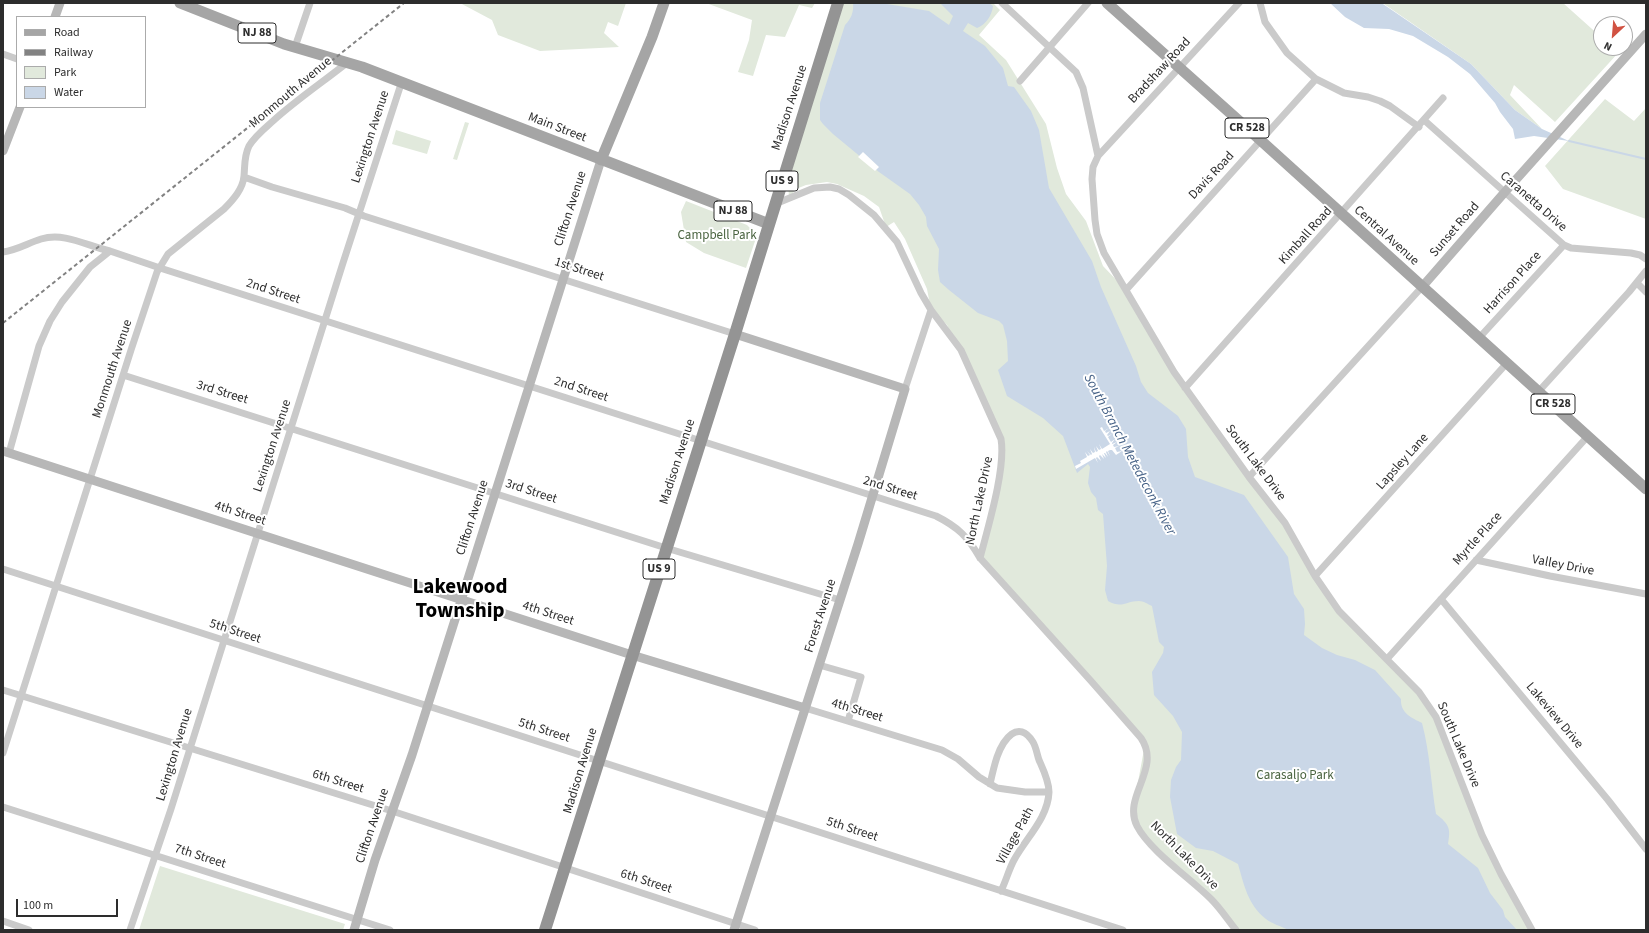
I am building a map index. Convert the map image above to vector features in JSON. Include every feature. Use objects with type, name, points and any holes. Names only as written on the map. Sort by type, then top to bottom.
[{"type":"highway","name":"Madison Avenue","points":[[545,930],[735,334],[774,204],[838,3]]},
{"type":"main road","name":"NJ 88","points":[[180,3],[295,47]]},
{"type":"main road","points":[[601,160],[652,37],[664,3]]},
{"type":"main road","name":"Central Avenue","points":[[1106,3],[1262,141],[1646,489]]},
{"type":"main road","name":"Main Street","points":[[295,47],[348,62],[401,84],[768,224]]},
{"type":"street","points":[[55,16],[60,3]]},
{"type":"street","points":[[295,47],[310,3]]},
{"type":"street","name":"South Lake Drive","points":[[1002,3],[1076,72],[1084,88],[1098,156],[1093,167],[1092,180],[1097,234],[1104,253],[1174,372],[1249,477],[1285,523],[1315,576],[1339,611],[1419,692],[1427,702],[1436,717],[1482,835],[1501,874],[1532,930]]},
{"type":"street","points":[[1020,81],[1088,3]]},
{"type":"street","name":"Bradshaw Road","points":[[1098,156],[1240,3]]},
{"type":"street","points":[[1260,3],[1265,22],[1287,53],[1316,79],[1344,94],[1368,97],[1380,101],[1390,106],[1418,127]]},
{"type":"street","name":"Sunset Road","points":[[1249,477],[1422,287],[1646,34]]},
{"type":"street","points":[[3,54],[16,59]]},
{"type":"street","name":"Monmouth Avenue","points":[[3,753],[123,375],[160,268],[168,254],[224,209],[239,191],[244,177],[244,160],[246,152],[259,133],[282,113],[348,62]]},
{"type":"street","name":"Davis Road","points":[[1126,290],[1190,217],[1262,141],[1316,79]]},
{"type":"street","name":"Lexington Avenue","points":[[130,930],[190,750],[401,84]]},
{"type":"street","name":"Kimball Road","points":[[1185,388],[1342,214],[1443,98]]},
{"type":"street","points":[[3,151],[20,108]]},
{"type":"street","name":"Caranetta Drive","points":[[1424,120],[1564,245],[1571,248],[1631,253],[1646,258]]},
{"type":"street","name":"Clifton Avenue","points":[[354,930],[375,860],[461,600],[528,385],[601,160]]},
{"type":"street","name":"1st Street","points":[[244,177],[905,388]]},
{"type":"street","name":"North Lake Drive","points":[[774,204],[814,188],[830,187],[839,189],[874,215],[897,242],[921,293],[931,310],[961,350],[1001,439],[1003,450],[998,481],[980,558],[1088,677],[1146,746],[1148,755],[1147,764],[1136,798],[1133,813],[1137,825],[1144,837],[1212,900],[1236,930]]},
{"type":"street","points":[[3,252],[19,248],[41,239],[56,237],[73,239],[110,251]]},
{"type":"street","name":"Harrison Place","points":[[1480,338],[1564,245]]},
{"type":"street","points":[[6,452],[39,346],[50,321],[62,302],[90,267],[110,251]]},
{"type":"street","name":"2nd Street","points":[[110,251],[936,516],[952,524],[970,541],[980,558]]},
{"type":"street","points":[[1539,391],[1637,283],[1646,271]]},
{"type":"street","points":[[1637,283],[1646,292]]},
{"type":"street","name":"Forest Avenue","points":[[735,927],[772,816],[905,388],[931,310]]},
{"type":"street","name":"Lapsley Lane","points":[[1315,576],[1507,363]]},
{"type":"street","name":"3rd Street","points":[[123,375],[495,492],[666,548],[840,600]]},
{"type":"street","name":"Myrtle Place","points":[[1387,659],[1588,436]]},
{"type":"street","name":"4th Street","points":[[6,452],[632,655],[927,745]]},
{"type":"street","name":"Valley Drive","points":[[1476,560],[1646,594]]},
{"type":"street","name":"5th Street","points":[[3,569],[1123,930]]},
{"type":"street","name":"Lakeview Drive","points":[[1440,600],[1643,840],[1646,849]]},
{"type":"street","points":[[819,665],[861,677],[848,721]]},
{"type":"street","name":"6th Street","points":[[3,690],[190,750],[392,811],[735,927],[755,930]]},
{"type":"street","name":"Village Path","points":[[990,784],[997,757],[1006,739],[1012,733],[1019,731],[1025,733],[1033,743],[1046,778],[1049,792],[1040,821],[1014,860],[1001,891]]},
{"type":"street","name":"Village Path","points":[[927,745],[942,750],[958,759],[990,784],[1008,790],[1049,792]]},
{"type":"street","name":"7th Street","points":[[3,807],[390,930]]},
{"type":"street","points":[[3,921],[29,930]]},
{"type":"green space","points":[[460,3],[626,3],[618,26],[608,22],[604,33],[619,47],[540,51],[498,35],[492,20]]},
{"type":"green space","points":[[706,3],[815,3],[812,8],[799,5],[785,37],[766,35],[753,76],[738,72],[749,40],[752,20]]},
{"type":"green space","name":"Carasaljo Park","points":[[841,3],[993,3],[1000,10],[979,35],[1006,60],[1046,124],[1057,168],[1066,194],[1086,221],[1103,266],[1126,290],[1174,372],[1285,523],[1339,611],[1427,702],[1482,835],[1532,930],[1236,930],[1215,904],[1144,837],[1133,809],[1145,744],[980,558],[1003,450],[947,325],[931,310],[927,289],[905,239],[894,222],[886,227],[879,207],[864,196],[837,184],[827,182],[806,185],[796,189],[789,198],[788,180]]},
{"type":"green space","points":[[1374,3],[1563,3],[1593,30],[1593,56],[1615,56],[1555,122],[1514,85],[1510,95],[1542,129],[1515,110],[1471,64],[1384,4]]},
{"type":"green space","points":[[1605,99],[1634,121],[1646,108],[1646,219],[1563,189],[1545,166]]},
{"type":"green space","points":[[465,122],[469,123],[457,160],[453,159]]},
{"type":"green space","points":[[396,130],[431,141],[427,154],[392,144]]},
{"type":"green space","name":"Campbell Park","points":[[686,201],[747,225],[754,232],[755,241],[746,268],[704,253],[686,242],[681,212]]},
{"type":"green space","points":[[160,866],[345,924],[343,930],[139,930]]},
{"type":"water","name":"Carasaljo Park","points":[[853,3],[881,3],[929,11],[949,25],[953,16],[940,3],[989,3],[993,6],[990,16],[983,25],[977,28],[968,23],[963,31],[985,46],[1003,68],[1008,86],[1014,87],[1031,111],[1039,130],[1049,188],[1092,261],[1101,287],[1136,366],[1141,382],[1148,393],[1178,416],[1186,429],[1188,457],[1195,477],[1244,495],[1288,557],[1294,594],[1304,609],[1304,635],[1322,648],[1337,655],[1355,660],[1375,670],[1401,699],[1402,708],[1407,714],[1422,723],[1429,757],[1436,814],[1448,827],[1448,844],[1478,868],[1490,893],[1503,910],[1505,917],[1517,930],[1288,930],[1268,921],[1255,907],[1242,879],[1238,864],[1213,851],[1196,848],[1177,834],[1170,797],[1171,780],[1176,767],[1181,760],[1182,732],[1173,716],[1154,695],[1152,672],[1163,653],[1164,647],[1159,642],[1152,606],[1141,601],[1121,605],[1108,601],[1105,590],[1107,566],[1103,514],[1098,510],[1096,498],[1091,492],[1088,483],[1090,467],[1088,464],[1077,473],[1063,436],[1043,418],[1007,396],[998,370],[1008,361],[1007,341],[1003,325],[999,321],[978,313],[940,282],[938,270],[939,249],[927,226],[926,217],[919,205],[910,194],[879,172],[833,134],[820,120],[820,103],[845,25],[852,15]]},
{"type":"water","points":[[1330,3],[1383,4],[1471,64],[1515,110],[1542,129],[1569,141],[1534,136],[1515,139],[1513,129],[1495,103],[1470,74],[1448,57],[1413,36],[1389,29],[1364,28],[1345,17]]},
{"type":"pier","points":[[863,152],[879,167],[875,171],[858,157]]},
{"type":"pier","points":[[1102,427],[1104,431],[1109,428],[1105,431],[1106,433],[1110,431],[1107,435],[1112,434],[1108,437],[1111,442],[1115,439],[1112,444],[1117,442],[1113,445],[1114,447],[1119,446],[1115,448],[1117,452],[1122,451],[1116,455],[1112,450],[1110,450],[1108,451],[1110,456],[1107,451],[1108,457],[1104,453],[1106,458],[1102,454],[1104,459],[1100,455],[1099,456],[1101,461],[1097,457],[1096,458],[1098,463],[1095,458],[1076,469],[1075,466],[1087,457],[1085,452],[1088,456],[1090,455],[1087,451],[1091,455],[1092,454],[1090,449],[1093,453],[1095,452],[1094,447],[1096,452],[1098,451],[1096,446],[1099,450],[1101,449],[1099,444],[1102,449],[1110,444],[1100,428]]},
{"type":"waterway","points":[[1569,141],[1646,159]]},
{"type":"railway","points":[[3,323],[404,3]]},
{"type":"district","name":"Lakewood Township","points":[[460,600]]},
{"type":"water label","name":"South Branch Metedeconk River","points":[[1129,455]]}]
